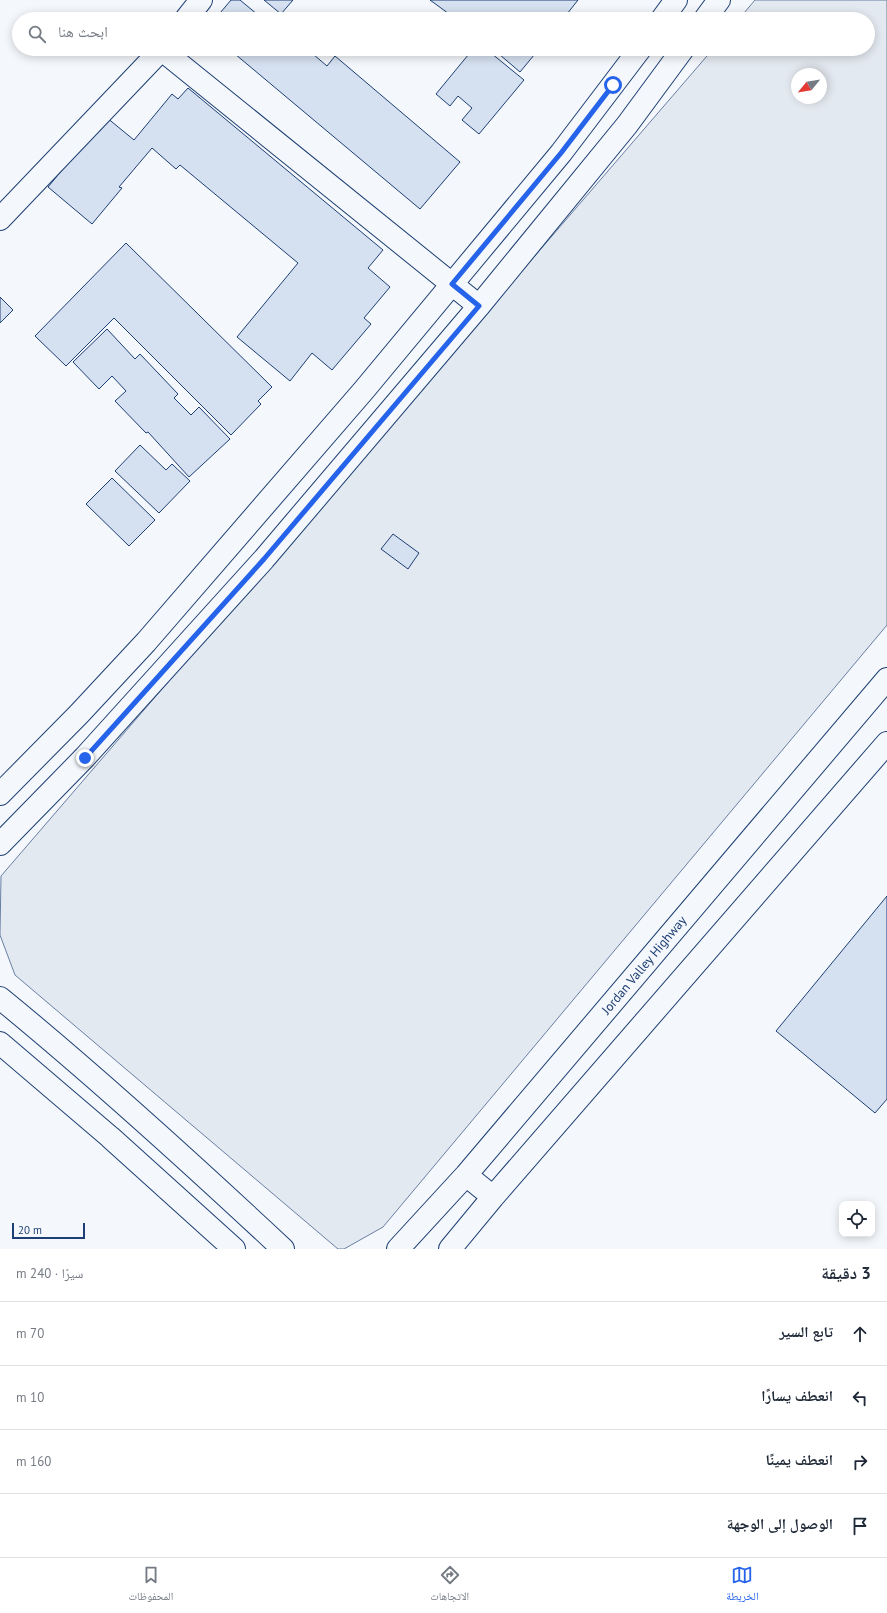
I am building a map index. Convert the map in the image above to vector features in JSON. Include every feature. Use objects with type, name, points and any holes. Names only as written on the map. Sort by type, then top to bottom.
[{"type":"main road","points":[[192,12],[201,0]]},
{"type":"main road","points":[[667,12],[676,0]]},
{"type":"main road","points":[[710,12],[719,0]]},
{"type":"main road","points":[[0,218],[155,56]]},
{"type":"main road","points":[[171,56],[479,306]]},
{"type":"main road","points":[[0,794],[79,714],[146,642],[364,390],[561,153],[635,56]]},
{"type":"main road","points":[[0,844],[85,758],[264,559],[479,306],[627,125],[678,56]]},
{"type":"main road","name":"Jordan Valley Highway","points":[[398,1249],[466,1175],[887,679]]},
{"type":"main road","points":[[450,1249],[493,1197],[887,743]]},
{"type":"main road","points":[[0,998],[132,1110],[283,1249]]},
{"type":"main road","points":[[0,1043],[110,1137],[234,1249]]},
{"type":"main road","points":[[466,1175],[493,1197]]},
{"type":"shaded area","points":[[755,0],[887,0],[887,625],[383,1227],[344,1249],[338,1249],[15,975],[0,935],[1,876],[707,56],[875,56],[875,12],[745,12]]},
{"type":"building","points":[[231,0],[240,0],[255,12],[221,12]]},
{"type":"building","points":[[264,0],[293,0],[283,12],[279,12]]},
{"type":"building","points":[[430,0],[578,0],[569,12],[446,12]]},
{"type":"building","points":[[237,56],[315,56],[327,66],[335,56],[460,162],[420,209]]},
{"type":"building","points":[[467,56],[495,56],[524,80],[479,134],[462,120],[472,108],[458,96],[450,106],[436,94]]},
{"type":"building","points":[[501,56],[533,56],[520,72]]},
{"type":"building","points":[[188,88],[383,250],[368,268],[390,287],[364,318],[371,324],[332,370],[312,353],[290,381],[237,337],[298,263],[180,165],[176,169],[152,148],[119,187],[122,188],[92,224],[48,187],[106,117],[134,140],[172,94],[178,99]]},
{"type":"building","points":[[126,243],[272,387],[258,401],[261,404],[231,435],[114,318],[66,366],[35,336]]},
{"type":"building","points":[[0,297],[13,310],[0,323]]},
{"type":"building","points":[[107,329],[135,359],[140,354],[178,394],[174,398],[191,415],[199,407],[230,439],[189,477],[148,432],[146,433],[115,401],[126,391],[112,376],[99,389],[73,362]]},
{"type":"building","points":[[140,445],[166,470],[172,464],[190,481],[159,513],[115,471]]},
{"type":"building","points":[[112,478],[155,520],[129,546],[86,504]]},
{"type":"building","points":[[393,534],[419,553],[408,569],[381,549]]},
{"type":"building","points":[[887,896],[887,1099],[875,1113],[776,1031]]},
{"type":"route","points":[[85,758],[264,559],[479,306],[452,284],[561,153],[613,85]]}]
